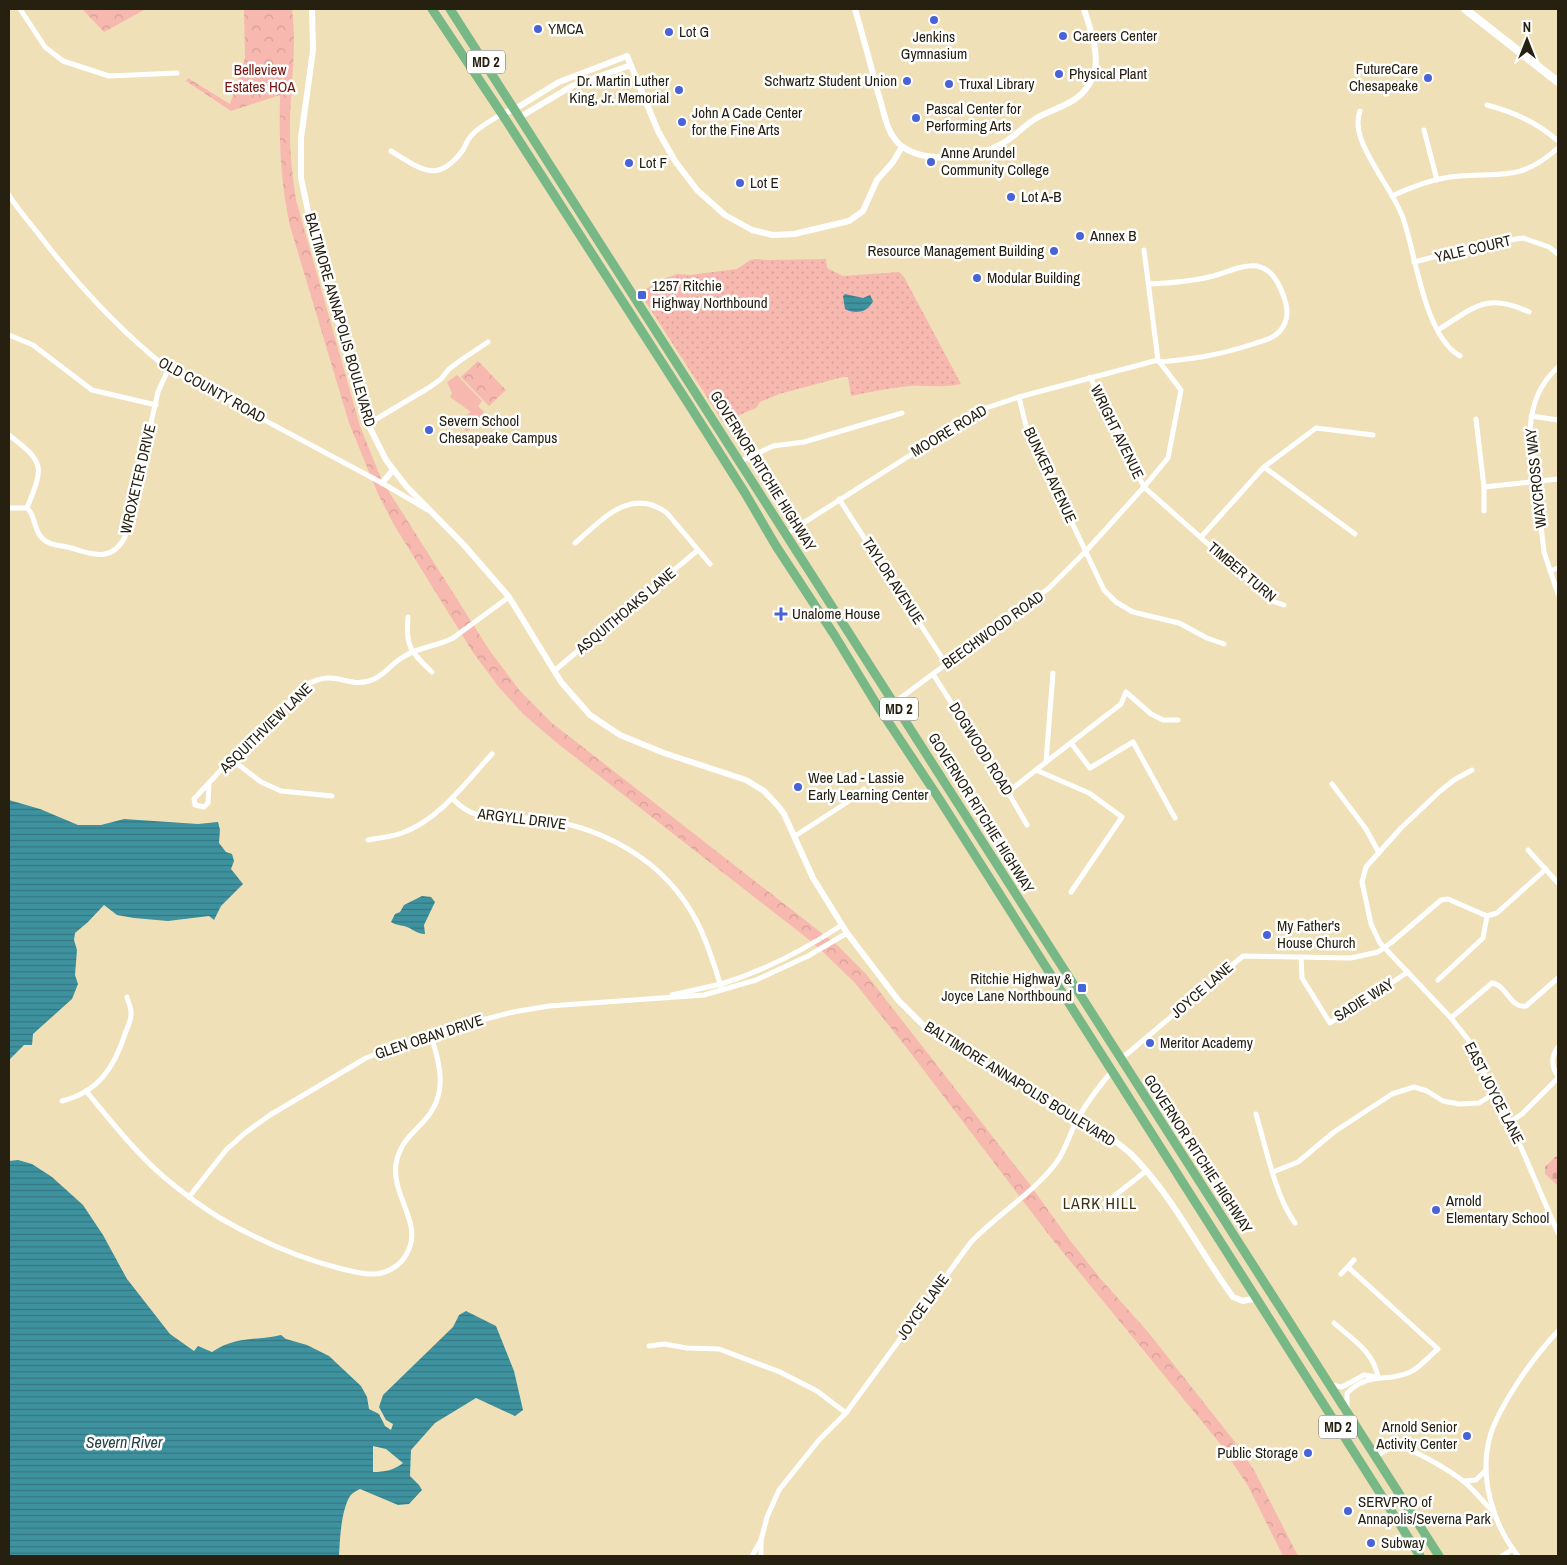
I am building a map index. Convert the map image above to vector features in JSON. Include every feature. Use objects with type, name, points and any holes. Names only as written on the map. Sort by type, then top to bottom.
[{"type":"highway","name":"GOVERNOR RITCHIE HIGHWAY","points":[[432,9],[502,114],[745,493],[776,546],[938,797],[1420,1556]]},
{"type":"highway","name":"GOVERNOR RITCHIE HIGHWAY","points":[[450,9],[741,461],[1439,1556]]},
{"type":"highway","points":[[745,493],[756,486]]},
{"type":"highway","points":[[938,797],[951,792]]},
{"type":"highway","points":[[1088,1034],[1099,1043],[1112,1062],[1115,1063],[1121,1059]]},
{"type":"highway","points":[[1112,1070],[1122,1069],[1138,1085]]},
{"type":"highway","points":[[1257,1298],[1267,1297],[1277,1303]]},
{"type":"main road","points":[[1465,9],[1558,82]]},
{"type":"street","points":[[20,9],[45,47],[64,61],[110,76],[177,73]]},
{"type":"street","name":"BALTIMORE ANNAPOLIS BOULEVARD","points":[[312,9],[313,50],[301,138],[301,178],[340,329],[368,424],[393,470],[406,486],[463,544],[509,597],[554,671],[570,693],[590,715],[620,735],[664,753],[746,780],[764,791],[779,807],[813,878],[847,933],[898,1000],[925,1027],[1036,1095],[1109,1136],[1130,1153],[1146,1171],[1176,1212],[1233,1297],[1242,1301],[1257,1298]]},
{"type":"street","points":[[855,9],[889,130],[902,147],[922,156],[943,158],[990,150],[1008,141],[1034,119],[1069,104],[1080,96],[1093,78],[1095,65],[1095,51],[1084,9]]},
{"type":"street","points":[[518,113],[559,82],[627,56],[658,131],[675,161],[697,190],[725,215],[752,230],[773,235],[794,234],[849,220],[863,211],[877,180],[893,162],[902,147]]},
{"type":"street","points":[[391,151],[418,167],[429,171],[439,170],[447,167],[463,149],[471,135],[502,114],[518,113],[572,86],[631,65]]},
{"type":"street","points":[[1487,105],[1502,109],[1529,121],[1558,141]]},
{"type":"street","points":[[1360,111],[1356,120],[1362,143],[1404,220],[1428,312],[1448,347],[1460,356]]},
{"type":"street","points":[[1424,130],[1437,180]]},
{"type":"street","points":[[1392,196],[1415,185],[1437,180],[1463,176],[1501,176],[1521,172],[1539,164],[1558,148]]},
{"type":"street","name":"OLD COUNTY ROAD","points":[[9,195],[11,203],[73,277],[122,328],[167,368],[382,483],[434,514]]},
{"type":"street","name":"YALE COURT","points":[[1414,262],[1485,244],[1523,238],[1549,246],[1558,254]]},
{"type":"street","points":[[1144,250],[1159,361]]},
{"type":"street","name":"MOORE ROAD","points":[[786,534],[983,409],[1090,377],[1159,361],[1210,357],[1269,339],[1279,332],[1287,316],[1287,305],[1275,276],[1268,270],[1260,267],[1248,266],[1189,281],[1148,284]]},
{"type":"street","points":[[1438,330],[1480,304],[1499,302],[1512,304],[1529,312]]},
{"type":"street","points":[[9,335],[33,345],[92,390],[156,405]]},
{"type":"street","points":[[368,424],[430,387],[441,379],[449,369],[488,342]]},
{"type":"street","name":"BEECHWOOD ROAD","points":[[895,702],[1049,588],[1086,551],[1168,458],[1181,390],[1159,361]]},
{"type":"street","name":"WAYCROSS WAY","points":[[1558,367],[1546,378],[1536,397],[1531,416],[1530,430],[1544,552],[1558,594]]},
{"type":"street","name":"WROXETER DRIVE","points":[[27,508],[32,514],[34,526],[45,541],[93,554],[106,554],[117,549],[125,537],[156,405],[167,368]]},
{"type":"street","name":"WRIGHT AVENUE","points":[[1090,377],[1144,487]]},
{"type":"street","name":"BUNKER AVENUE","points":[[1019,397],[1026,426],[1104,590],[1116,602],[1133,612],[1179,623],[1207,638],[1224,644]]},
{"type":"street","points":[[741,461],[773,446],[804,442],[902,413]]},
{"type":"street","points":[[1531,416],[1558,420]]},
{"type":"street","points":[[1476,419],[1484,487],[1484,510]]},
{"type":"street","points":[[1201,537],[1264,467],[1316,428],[1374,435]]},
{"type":"street","points":[[9,435],[28,450],[38,465],[40,472],[27,508],[9,508]]},
{"type":"street","points":[[1264,467],[1356,534]]},
{"type":"street","points":[[382,483],[393,470]]},
{"type":"street","points":[[1484,487],[1558,479]]},
{"type":"street","name":"TIMBER TURN","points":[[1144,487],[1272,601],[1284,605]]},
{"type":"street","name":"TAYLOR AVENUE","points":[[839,499],[946,664]]},
{"type":"street","points":[[575,543],[623,505],[646,503],[659,507],[667,513],[710,564]]},
{"type":"street","name":"ASQUITHOAKS LANE","points":[[554,671],[698,550]]},
{"type":"street","points":[[1550,571],[1558,568]]},
{"type":"street","name":"ASQUITHVIEW LANE","points":[[209,784],[231,759],[306,685],[328,677],[358,682],[372,680],[411,652],[444,643],[453,638],[509,597]]},
{"type":"street","points":[[408,617],[407,635],[411,652],[432,672]]},
{"type":"street","points":[[1046,762],[1053,672]]},
{"type":"street","name":"DOGWOOD ROAD","points":[[933,674],[1027,825]]},
{"type":"street","points":[[1008,792],[1121,704],[1126,692],[1151,714],[1163,720],[1178,720]]},
{"type":"street","points":[[1071,742],[1090,768],[1133,742],[1175,818]]},
{"type":"street","points":[[368,840],[398,835],[420,825],[452,798],[492,754]]},
{"type":"street","points":[[231,759],[262,782],[281,791],[332,796]]},
{"type":"street","points":[[1036,770],[1089,793],[1122,817],[1071,892]]},
{"type":"street","name":"EAST JOYCE LANE","points":[[1472,770],[1454,780],[1439,792],[1401,828],[1379,853],[1372,858],[1366,867],[1362,882],[1371,924],[1384,948],[1451,1018],[1470,1042],[1510,1122],[1558,1233]]},
{"type":"street","points":[[1332,784],[1366,829],[1379,853]]},
{"type":"street","points":[[794,836],[846,804],[864,789]]},
{"type":"street","name":"ARGYLL DRIVE","points":[[452,798],[465,810],[480,816],[546,819],[579,826],[610,838],[642,857],[669,882],[697,921],[722,990]]},
{"type":"street","points":[[1528,850],[1558,883]]},
{"type":"street","points":[[1384,948],[1441,900],[1448,900],[1487,916],[1497,913],[1546,869]]},
{"type":"street","points":[[1438,980],[1483,938],[1487,916]]},
{"type":"street","name":"GLEN OBAN DRIVE","points":[[659,998],[720,984],[752,973],[781,961],[842,925]]},
{"type":"street","name":"GLEN OBAN DRIVE","points":[[189,1197],[226,1150],[245,1133],[270,1115],[366,1058],[399,1045],[512,1012],[590,1002],[704,995],[756,980],[808,956],[847,933]]},
{"type":"street","name":"JOYCE LANE","points":[[1121,1059],[1243,956],[1351,958],[1378,952],[1384,948]]},
{"type":"street","name":"SADIE WAY","points":[[1301,957],[1302,978],[1330,1022],[1408,972]]},
{"type":"street","points":[[781,961],[783,968]]},
{"type":"street","points":[[752,973],[756,980]]},
{"type":"street","points":[[1451,1018],[1492,983],[1498,985],[1517,1006],[1523,1007],[1558,978]]},
{"type":"street","points":[[62,1102],[86,1091],[109,1072],[131,1013],[127,997]]},
{"type":"street","points":[[86,1091],[136,1151],[189,1197],[218,1217],[255,1238],[297,1256],[362,1274],[375,1274],[387,1272],[398,1265],[406,1256],[411,1245],[412,1232],[396,1178],[402,1145],[430,1112],[436,1102],[440,1087],[441,1071],[431,1036]]},
{"type":"street","points":[[1510,1122],[1522,1114],[1558,1077],[1553,1063],[1554,1053],[1558,1047]]},
{"type":"street","name":"JOYCE LANE","points":[[752,1556],[761,1540],[767,1517],[779,1490],[819,1440],[846,1413],[971,1242],[989,1223],[1032,1189],[1055,1163],[1063,1152],[1078,1118],[1112,1070]]},
{"type":"street","points":[[1273,1172],[1298,1162],[1334,1132],[1392,1094],[1414,1087],[1427,1091],[1443,1101],[1459,1104],[1480,1103],[1495,1093]]},
{"type":"street","points":[[1256,1114],[1286,1212],[1295,1223]]},
{"type":"street","points":[[1104,1204],[1146,1171]]},
{"type":"street","points":[[1341,1274],[1354,1260]]},
{"type":"street","points":[[1331,1385],[1342,1387],[1367,1374],[1378,1377],[1390,1377],[1410,1372],[1438,1349],[1348,1267]]},
{"type":"street","points":[[1334,1323],[1370,1355],[1376,1366],[1378,1377]]},
{"type":"street","points":[[1518,1556],[1512,1549],[1494,1512],[1489,1496],[1486,1470],[1487,1449],[1491,1433],[1502,1407],[1543,1347],[1558,1331]]},
{"type":"street","points":[[650,1346],[664,1344],[688,1348],[719,1349],[780,1372],[817,1391],[846,1413]]},
{"type":"street","points":[[1347,1410],[1347,1393],[1364,1381],[1378,1377]]},
{"type":"street","points":[[1376,1457],[1388,1449],[1405,1448],[1464,1481],[1494,1512]]},
{"type":"street","points":[[1464,1481],[1476,1480],[1486,1470]]},
{"type":"street","points":[[761,1540],[761,1556]]},
{"type":"street","points":[[1502,1556],[1512,1549]]},
{"type":"green space","points":[[82,9],[146,9],[104,32]]},
{"type":"green space","name":"Belleview Estates HOA","points":[[244,9],[292,9],[294,50],[290,140],[296,200],[360,426],[380,476],[388,490],[490,651],[520,691],[552,723],[837,945],[866,974],[1028,1182],[1069,1239],[1100,1278],[1148,1332],[1235,1442],[1254,1470],[1298,1556],[1283,1556],[1248,1486],[1218,1441],[1052,1239],[855,983],[808,939],[557,743],[523,714],[497,685],[472,651],[394,525],[378,494],[349,423],[290,226],[281,160],[280,95],[231,111],[186,81],[188,78],[230,104],[245,58]]},
{"type":"green space","points":[[826,259],[827,268],[843,276],[899,272],[904,277],[961,384],[910,386],[851,396],[848,377],[843,377],[779,394],[760,402],[756,408],[723,422],[640,293],[661,280],[677,274],[690,275],[737,269],[750,260]]},
{"type":"green space","points":[[478,361],[506,390],[489,406],[461,377]]},
{"type":"green space","points":[[457,375],[482,401],[478,406],[484,412],[467,432],[459,424],[471,412],[450,397],[452,393],[447,382]]},
{"type":"green space","points":[[1558,1156],[1558,1186],[1545,1174],[1545,1167]]},
{"type":"water","points":[[845,294],[863,298],[870,295],[873,301],[865,310],[849,311],[845,309],[843,296]]},
{"type":"water","points":[[9,800],[40,809],[78,825],[101,825],[124,819],[198,824],[218,822],[220,830],[219,843],[226,852],[232,854],[234,861],[231,869],[243,884],[221,906],[214,920],[209,916],[168,921],[134,918],[117,915],[104,905],[75,933],[74,940],[77,950],[75,975],[78,984],[72,999],[33,1034],[32,1045],[24,1045],[9,1060]]},
{"type":"water","points":[[422,896],[431,897],[435,902],[424,925],[425,934],[391,922],[395,914],[400,912],[404,905]]},
{"type":"water","name":"Severn River","points":[[18,1160],[32,1164],[52,1177],[83,1205],[103,1235],[127,1279],[170,1334],[194,1351],[198,1346],[212,1352],[237,1341],[281,1335],[286,1339],[307,1345],[329,1356],[361,1386],[367,1397],[369,1409],[379,1414],[385,1426],[391,1430],[393,1424],[386,1420],[379,1407],[383,1395],[453,1327],[459,1315],[466,1311],[496,1326],[514,1371],[523,1410],[515,1416],[476,1398],[435,1423],[411,1450],[410,1476],[422,1490],[409,1504],[398,1505],[360,1489],[353,1493],[347,1502],[343,1517],[339,1556],[9,1556],[9,1161]],"holes":[[[373,1446],[386,1449],[403,1463],[389,1470],[373,1472]]]},
{"type":"place","name":"Jenkins Gymnasium","points":[[934,20]]},
{"type":"place","name":"YMCA","points":[[538,29]]},
{"type":"place","name":"Lot G","points":[[669,32]]},
{"type":"place","name":"Careers Center","points":[[1063,36]]},
{"type":"place","name":"Physical Plant","points":[[1059,74]]},
{"type":"place","name":"FutureCare Chesapeake","points":[[1428,78]]},
{"type":"place","name":"Schwartz Student Union","points":[[907,81]]},
{"type":"place","name":"Truxal Library","points":[[949,84]]},
{"type":"place","name":"Dr. Martin Luther King, Jr. Memorial","points":[[679,90]]},
{"type":"place","name":"Pascal Center for Performing Arts","points":[[916,118]]},
{"type":"place","name":"John A Cade Center for the Fine Arts","points":[[682,122]]},
{"type":"place","name":"Anne Arundel Community College","points":[[931,162]]},
{"type":"place","name":"Lot F","points":[[629,163]]},
{"type":"place","name":"Lot E","points":[[740,183]]},
{"type":"place","name":"Lot A-B","points":[[1011,197]]},
{"type":"place","name":"Annex B","points":[[1080,236]]},
{"type":"place","name":"Resource Management Building","points":[[1054,251]]},
{"type":"place","name":"Modular Building","points":[[977,278]]},
{"type":"place","name":"1257 Ritchie Highway Northbound","points":[[642,295]]},
{"type":"place","name":"Severn School Chesapeake Campus","points":[[429,430]]},
{"type":"place","name":"Unalome House","points":[[781,614]]},
{"type":"place","name":"Wee Lad - Lassie Early Learning Center","points":[[798,787]]},
{"type":"place","name":"My Father's House Church","points":[[1267,935]]},
{"type":"place","name":"Ritchie Highway & Joyce Lane Northbound","points":[[1082,988]]},
{"type":"place","name":"Meritor Academy","points":[[1150,1043]]},
{"type":"place","name":"Arnold Elementary School","points":[[1436,1210]]},
{"type":"place","name":"Arnold Senior Activity Center","points":[[1467,1436]]},
{"type":"place","name":"Public Storage","points":[[1308,1453]]},
{"type":"place","name":"SERVPRO of Annapolis/Severna Park","points":[[1348,1511]]},
{"type":"place","name":"Subway","points":[[1371,1543]]},
{"type":"district","name":"LARK HILL","points":[[1100,1203]]}]
